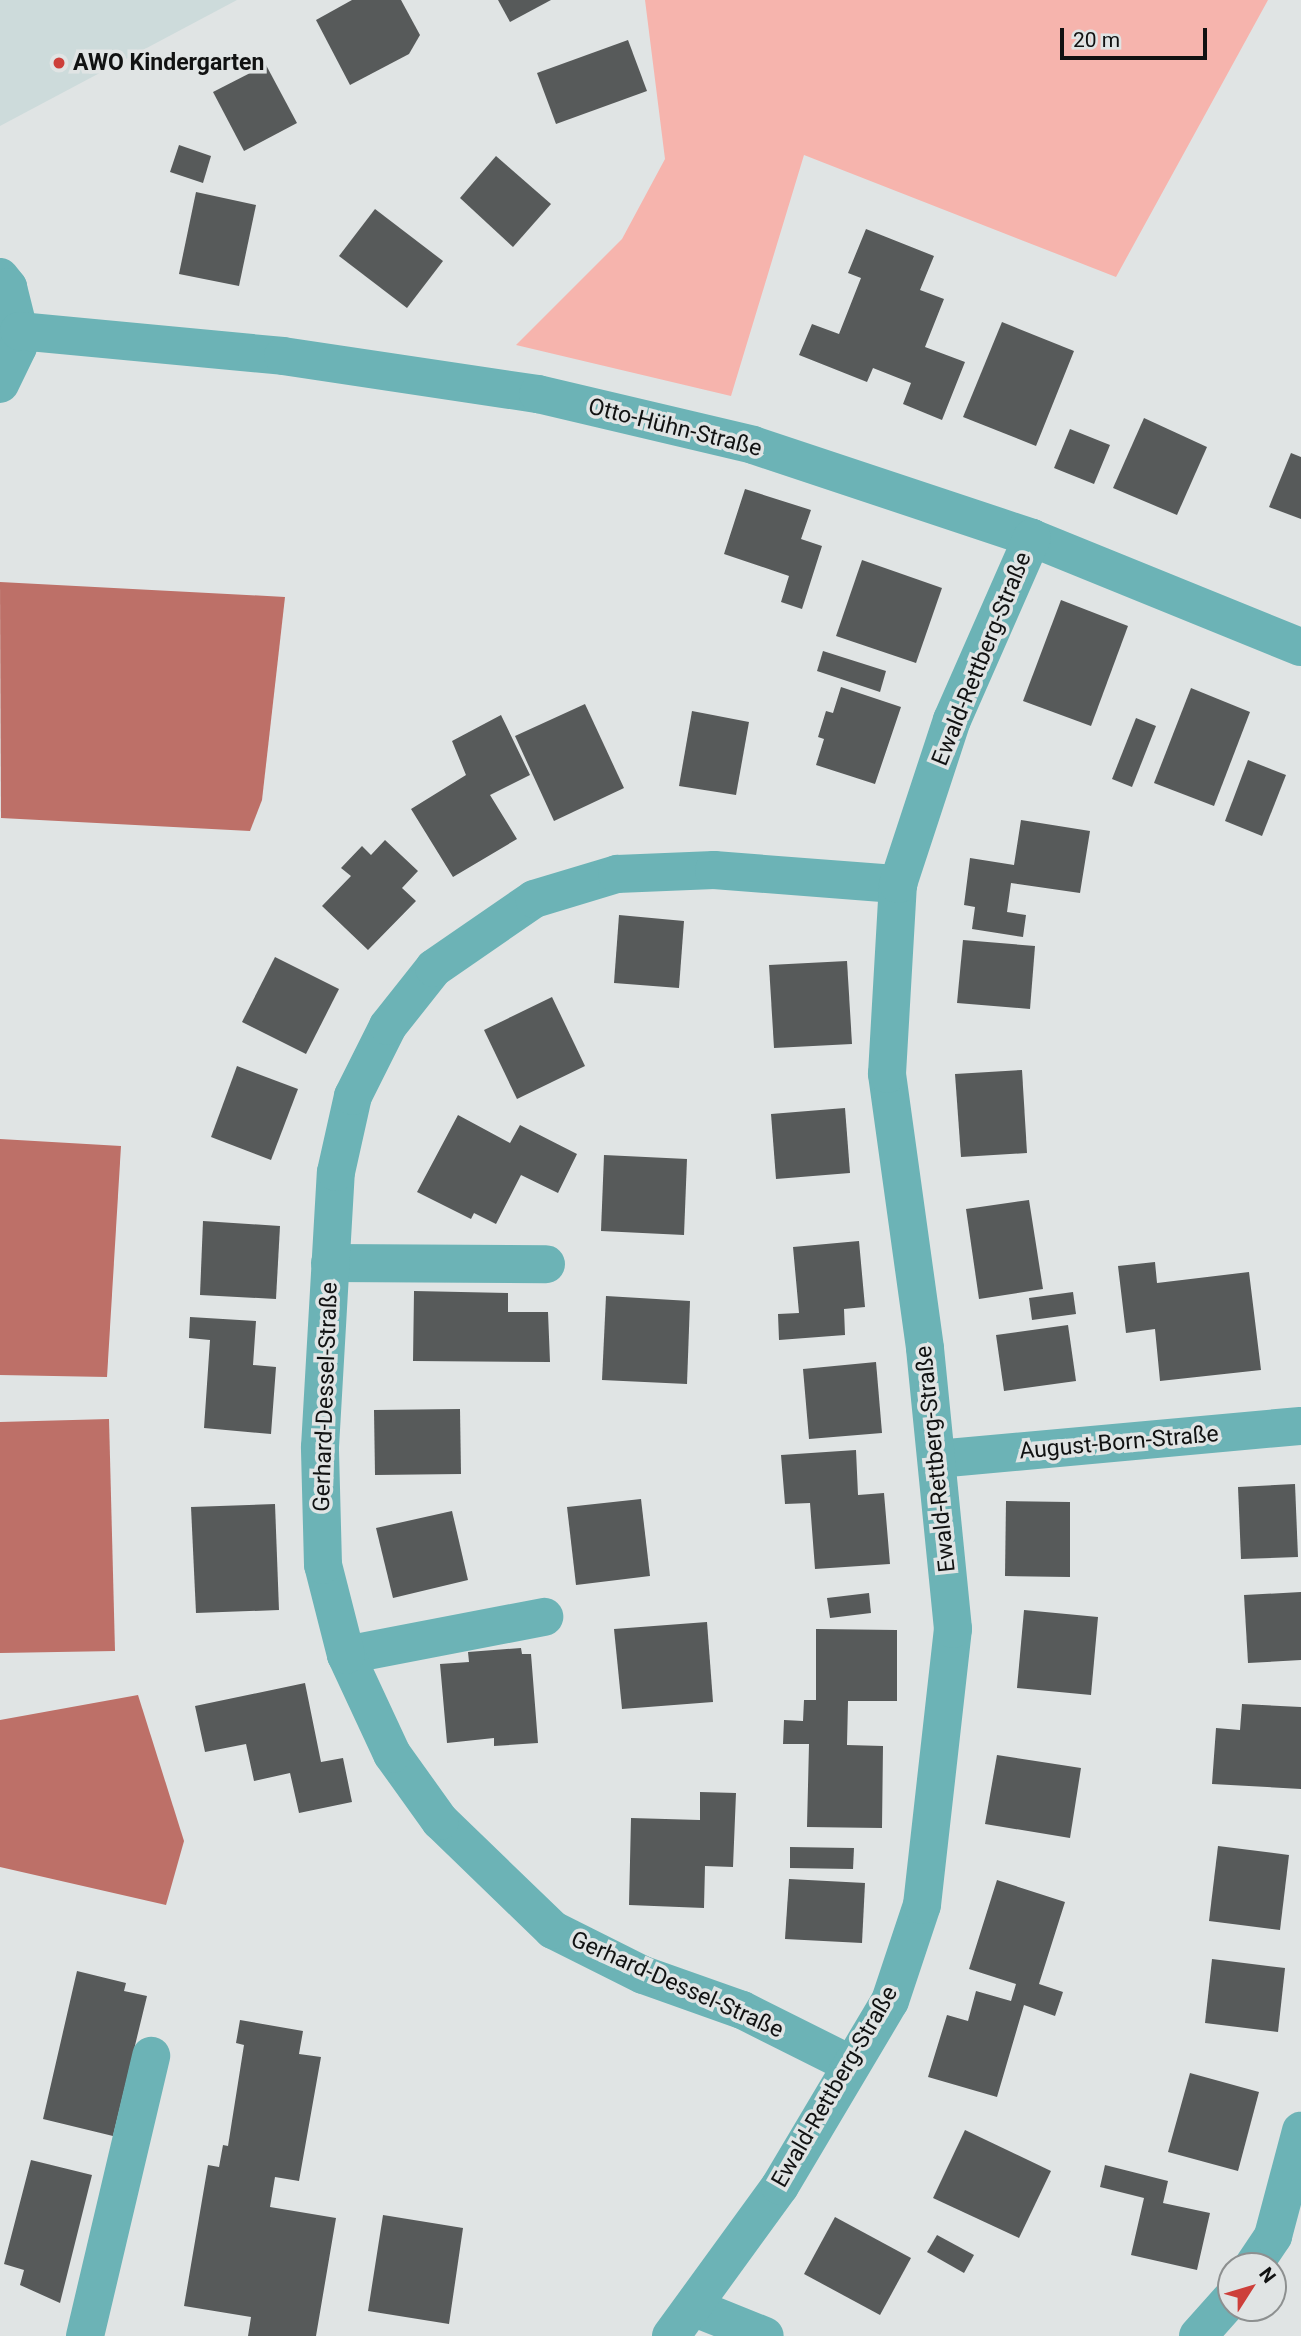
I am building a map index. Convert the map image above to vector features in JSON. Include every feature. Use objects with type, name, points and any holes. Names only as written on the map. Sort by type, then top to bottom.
[{"type":"street","points":[[0,277],[8,287],[19,331],[18,347],[0,384]]},
{"type":"street","name":"Otto-Hühn-Straße","points":[[19,331],[283,356],[538,394],[752,445],[1032,538],[1301,647]]},
{"type":"street","name":"Ewald-Rettberg-Straße","points":[[683,2322],[780,2186],[850,2064],[890,2001],[922,1905],[953,1629],[937,1459],[887,1074],[898,884],[952,720],[1032,538]]},
{"type":"street","name":"Gerhard-Dessel-Straße","points":[[850,2064],[742,2010],[643,1975],[553,1930],[440,1821],[392,1754],[346,1655],[323,1566],[320,1447],[336,1172],[353,1096],[388,1026],[434,968],[534,899],[617,874],[686,871],[898,884]]},
{"type":"street","name":"Gerhard-Dessel-Straße","points":[[330,1263],[546,1264]]},
{"type":"street","name":"August-Born-Straße","points":[[937,1459],[1301,1426]]},
{"type":"street","points":[[346,1655],[544,1617]]},
{"type":"street","points":[[85,2336],[151,2056]]},
{"type":"street","points":[[1262,2252],[1273,2236],[1301,2131]]},
{"type":"street","points":[[1200,2336],[1217,2316]]},
{"type":"street","points":[[683,2322],[765,2336]]},
{"type":"shaded area","name":"AWO Kindergarten","points":[[0,0],[237,0],[0,126]]},
{"type":"shaded area","points":[[645,0],[1268,0],[1116,277],[804,155],[731,396],[516,345],[622,239],[665,159]]},
{"type":"shaded area","points":[[0,582],[285,597],[262,800],[250,831],[1,818]]},
{"type":"shaded area","points":[[0,1139],[121,1146],[107,1377],[0,1375]]},
{"type":"shaded area","points":[[109,1419],[115,1651],[0,1653],[0,1422]]},
{"type":"shaded area","points":[[138,1695],[184,1841],[166,1905],[0,1867],[0,1720]]},
{"type":"building","points":[[352,0],[401,0],[420,35],[409,54],[350,85],[316,20]]},
{"type":"building","points":[[498,0],[551,0],[510,22]]},
{"type":"building","points":[[628,40],[647,91],[556,124],[537,73]]},
{"type":"building","points":[[266,65],[297,123],[244,151],[213,92]]},
{"type":"building","points":[[179,145],[211,156],[203,183],[170,172]]},
{"type":"building","points":[[496,156],[551,204],[513,247],[460,198]]},
{"type":"building","points":[[196,192],[256,205],[239,286],[179,274]]},
{"type":"building","points":[[375,209],[443,261],[407,308],[339,256]]},
{"type":"building","points":[[866,229],[934,256],[920,290],[944,299],[925,347],[965,362],[942,420],[903,404],[911,383],[873,368],[867,382],[799,355],[812,324],[839,334],[861,278],[848,273]]},
{"type":"building","points":[[1002,322],[1074,351],[1036,446],[963,417]]},
{"type":"building","points":[[1144,418],[1207,447],[1177,515],[1113,488]]},
{"type":"building","points":[[1070,429],[1110,445],[1094,484],[1054,468]]},
{"type":"building","points":[[1291,453],[1301,457],[1301,519],[1269,507]]},
{"type":"building","points":[[745,489],[811,510],[801,539],[822,546],[802,609],[781,602],[789,576],[724,554]]},
{"type":"building","points":[[862,560],[942,588],[916,663],[836,636]]},
{"type":"building","points":[[1061,600],[1128,626],[1091,726],[1023,701]]},
{"type":"building","points":[[823,651],[886,671],[880,692],[817,671]]},
{"type":"building","points":[[841,687],[901,707],[875,784],[816,765],[824,739],[818,737],[826,711],[833,713]]},
{"type":"building","points":[[1191,688],[1250,712],[1214,806],[1154,783]]},
{"type":"building","points":[[585,704],[624,788],[554,821],[515,736]]},
{"type":"building","points":[[692,711],[749,722],[736,795],[679,786]]},
{"type":"building","points":[[501,715],[530,775],[490,795],[517,839],[453,877],[411,809],[466,775],[452,741]]},
{"type":"building","points":[[1136,718],[1156,726],[1132,787],[1112,779]]},
{"type":"building","points":[[1248,760],[1286,775],[1262,836],[1225,821]]},
{"type":"building","points":[[1021,820],[1090,831],[1080,893],[1011,883],[1007,912],[1026,915],[1023,937],[972,929],[975,907],[964,905],[970,858],[1014,865]]},
{"type":"building","points":[[385,840],[418,871],[402,888],[416,901],[368,950],[322,906],[351,876],[341,868],[362,846],[371,855]]},
{"type":"building","points":[[619,915],[684,921],[679,988],[614,983]]},
{"type":"building","points":[[963,940],[1035,946],[1030,1009],[957,1003]]},
{"type":"building","points":[[275,957],[339,989],[306,1054],[242,1022]]},
{"type":"building","points":[[847,961],[852,1044],[774,1048],[769,965]]},
{"type":"building","points":[[552,997],[585,1066],[517,1099],[484,1030]]},
{"type":"building","points":[[237,1066],[298,1089],[271,1160],[211,1137]]},
{"type":"building","points":[[1022,1070],[1027,1153],[961,1157],[955,1074]]},
{"type":"building","points":[[845,1108],[850,1173],[776,1179],[771,1114]]},
{"type":"building","points":[[458,1115],[510,1143],[520,1125],[577,1154],[558,1193],[521,1175],[496,1224],[474,1213],[471,1219],[417,1192]]},
{"type":"building","points":[[604,1155],[687,1159],[684,1235],[601,1231]]},
{"type":"building","points":[[1029,1200],[1043,1289],[979,1299],[966,1209]]},
{"type":"building","points":[[203,1221],[280,1226],[276,1299],[200,1295]]},
{"type":"building","points":[[859,1241],[865,1307],[844,1309],[845,1335],[779,1340],[778,1314],[799,1313],[793,1247]]},
{"type":"building","points":[[1155,1262],[1157,1283],[1249,1272],[1261,1370],[1160,1381],[1155,1329],[1126,1333],[1118,1266]]},
{"type":"building","points":[[414,1291],[508,1293],[508,1312],[548,1312],[550,1362],[413,1361]]},
{"type":"building","points":[[1073,1292],[1076,1314],[1032,1320],[1029,1298]]},
{"type":"building","points":[[606,1296],[690,1301],[687,1384],[602,1380]]},
{"type":"building","points":[[190,1317],[256,1321],[253,1365],[276,1367],[271,1434],[204,1428],[210,1340],[189,1338]]},
{"type":"building","points":[[1068,1325],[1076,1381],[1004,1391],[996,1335]]},
{"type":"building","points":[[876,1362],[882,1433],[809,1439],[803,1369]]},
{"type":"building","points":[[460,1409],[461,1474],[375,1475],[374,1410]]},
{"type":"building","points":[[856,1450],[858,1495],[884,1493],[890,1564],[815,1569],[810,1503],[785,1504],[781,1455]]},
{"type":"building","points":[[1295,1484],[1298,1557],[1241,1559],[1238,1487]]},
{"type":"building","points":[[641,1499],[650,1576],[576,1585],[567,1507]]},
{"type":"building","points":[[1006,1501],[1070,1502],[1070,1577],[1005,1576]]},
{"type":"building","points":[[275,1504],[279,1610],[196,1613],[191,1507]]},
{"type":"building","points":[[452,1511],[468,1580],[393,1598],[376,1528]]},
{"type":"building","points":[[1301,1592],[1301,1660],[1248,1663],[1244,1595]]},
{"type":"building","points":[[869,1593],[871,1613],[830,1618],[827,1598]]},
{"type":"building","points":[[1024,1610],[1098,1617],[1091,1695],[1017,1688]]},
{"type":"building","points":[[707,1622],[713,1702],[622,1709],[614,1629]]},
{"type":"building","points":[[816,1629],[897,1630],[897,1701],[848,1701],[847,1745],[883,1746],[882,1828],[807,1827],[809,1744],[783,1744],[784,1720],[803,1721],[804,1700],[816,1700]]},
{"type":"building","points":[[521,1648],[522,1654],[531,1654],[538,1743],[494,1746],[494,1738],[447,1743],[440,1664],[469,1662],[468,1652]]},
{"type":"building","points":[[305,1683],[321,1762],[343,1758],[352,1802],[299,1813],[290,1773],[254,1781],[246,1744],[205,1752],[195,1706]]},
{"type":"building","points":[[1242,1704],[1301,1707],[1301,1789],[1212,1784],[1216,1728],[1240,1730]]},
{"type":"building","points":[[997,1755],[1081,1768],[1070,1838],[985,1824]]},
{"type":"building","points":[[700,1792],[736,1793],[733,1867],[705,1866],[704,1908],[629,1905],[631,1818],[700,1820]]},
{"type":"building","points":[[1218,1846],[1289,1855],[1280,1930],[1209,1921]]},
{"type":"building","points":[[790,1847],[854,1848],[853,1869],[790,1868]]},
{"type":"building","points":[[789,1879],[865,1883],[862,1943],[785,1939]]},
{"type":"building","points":[[997,1880],[1065,1902],[1039,1984],[1063,1992],[1055,2016],[1024,2005],[997,2097],[928,2077],[947,2015],[968,2021],[976,1991],[1011,2001],[1016,1984],[969,1969]]},
{"type":"building","points":[[1212,1959],[1285,1968],[1278,2032],[1205,2023]]},
{"type":"building","points":[[77,1971],[126,1983],[124,1991],[147,1996],[113,2136],[43,2119]]},
{"type":"building","points":[[240,2020],[303,2031],[299,2054],[321,2057],[299,2181],[275,2177],[270,2207],[336,2218],[316,2336],[248,2336],[251,2317],[184,2306],[208,2165],[219,2167],[223,2145],[228,2146],[244,2045],[236,2043]]},
{"type":"building","points":[[1190,2073],[1259,2092],[1238,2171],[1168,2152]]},
{"type":"building","points":[[965,2130],[1051,2171],[1019,2238],[933,2198]]},
{"type":"building","points":[[31,2160],[92,2175],[60,2303],[20,2285],[24,2270],[4,2264]]},
{"type":"building","points":[[1105,2165],[1168,2181],[1163,2203],[1210,2213],[1197,2270],[1131,2255],[1144,2198],[1100,2187]]},
{"type":"building","points":[[383,2215],[463,2228],[449,2324],[368,2311]]},
{"type":"building","points":[[835,2217],[911,2258],[880,2315],[804,2274]]},
{"type":"building","points":[[937,2235],[974,2255],[964,2273],[927,2252]]},
{"type":"place","name":"AWO Kindergarten","points":[[59,63]]}]
